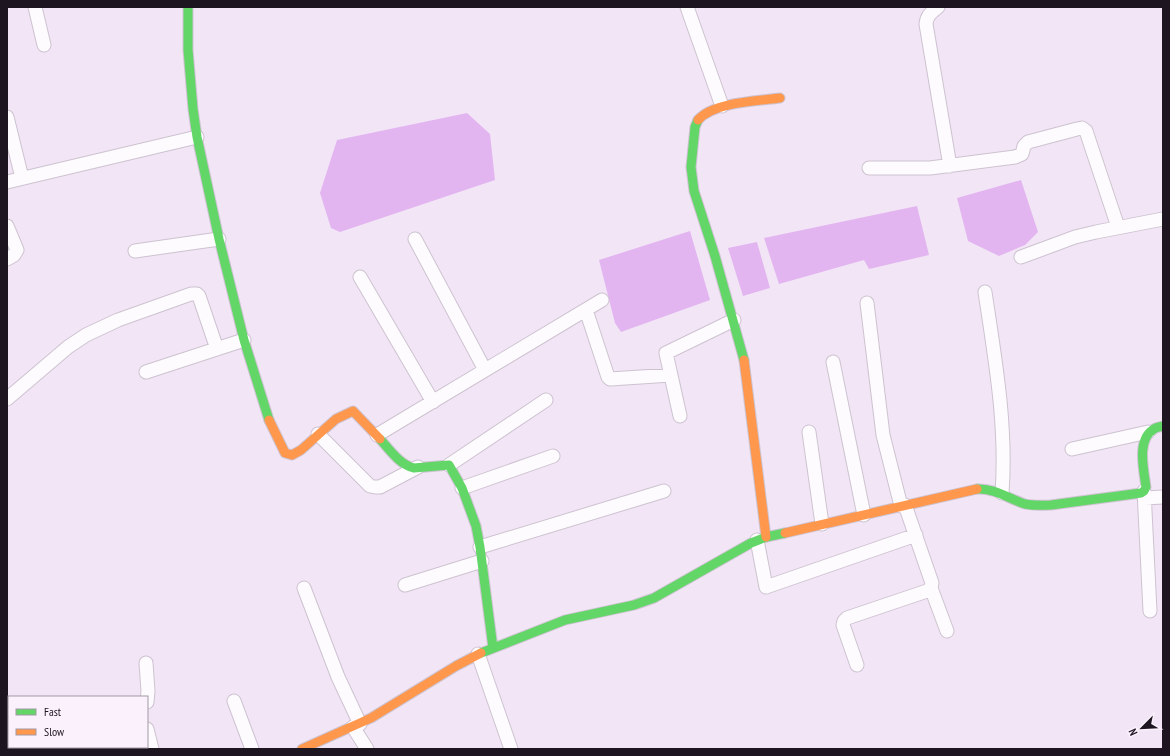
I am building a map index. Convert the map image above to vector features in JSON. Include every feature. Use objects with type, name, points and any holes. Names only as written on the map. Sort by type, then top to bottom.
[{"type":"street","points":[[35,7],[44,45]]},
{"type":"street","points":[[188,7],[190,84],[197,137],[219,239],[244,340],[268,417],[285,452],[290,456],[295,455],[318,434],[347,413],[353,411],[403,463],[418,468],[449,465],[546,400]]},
{"type":"street","points":[[687,7],[722,106]]},
{"type":"street","points":[[938,7],[929,14],[926,24],[950,166]]},
{"type":"street","points":[[780,98],[722,106],[705,113],[698,119],[694,127],[691,167],[694,191],[734,320],[746,371],[766,586],[916,534]]},
{"type":"street","points":[[7,117],[22,178]]},
{"type":"street","points":[[869,168],[930,168],[1015,157],[1022,154],[1024,146],[1028,142],[1082,128],[1086,131],[1118,227]]},
{"type":"street","points":[[7,182],[197,137]]},
{"type":"street","points":[[1021,257],[1075,237],[1163,219]]},
{"type":"street","points":[[7,226],[17,250],[14,255],[7,259]]},
{"type":"street","points":[[135,251],[219,239]]},
{"type":"street","points":[[415,239],[485,370]]},
{"type":"street","points":[[360,277],[433,402]]},
{"type":"street","points":[[985,292],[1001,408],[1004,462],[1002,493]]},
{"type":"street","points":[[7,399],[68,347],[86,335],[118,320],[190,294],[197,294],[199,296],[217,349]]},
{"type":"street","points":[[377,435],[602,300]]},
{"type":"street","points":[[867,303],[883,435],[903,505],[916,534],[932,583],[931,588],[947,631]]},
{"type":"street","points":[[586,310],[608,377],[610,379],[671,375]]},
{"type":"street","points":[[680,416],[666,353],[734,320]]},
{"type":"street","points":[[146,372],[244,340]]},
{"type":"street","points":[[833,362],[864,515]]},
{"type":"street","points":[[1072,449],[1148,432],[1163,426]]},
{"type":"street","points":[[808,432],[822,524]]},
{"type":"street","points":[[1148,432],[1144,438],[1143,448],[1146,487],[1145,494],[1150,612]]},
{"type":"street","points":[[318,434],[370,486],[380,487],[418,468]]},
{"type":"street","points":[[462,488],[553,456]]},
{"type":"street","points":[[449,465],[462,488],[472,514],[480,547],[493,648]]},
{"type":"street","points":[[302,749],[392,707],[478,654],[571,618],[641,603],[677,586],[708,566],[761,539],[972,489],[982,488],[1002,493],[1023,503],[1037,505],[1051,505],[1138,494],[1163,498]]},
{"type":"street","points":[[480,547],[664,491]]},
{"type":"street","points":[[405,586],[482,561]]},
{"type":"street","points":[[304,588],[356,725],[367,749]]},
{"type":"street","points":[[857,665],[843,625],[844,621],[847,618],[927,591],[931,588]]},
{"type":"street","points":[[478,654],[511,749]]},
{"type":"street","points":[[146,663],[148,696]]},
{"type":"street","points":[[234,701],[252,749]]},
{"type":"street","points":[[148,733],[152,749]]},
{"type":"shaded area","points":[[467,113],[490,134],[495,180],[340,232],[331,228],[320,193],[337,140]]},
{"type":"shaded area","points":[[1021,180],[1038,232],[1025,245],[999,256],[968,241],[957,198]]},
{"type":"shaded area","points":[[917,206],[929,255],[869,269],[864,260],[779,284],[764,238]]},
{"type":"shaded area","points":[[690,231],[710,300],[621,332],[615,323],[599,260]]},
{"type":"shaded area","points":[[757,242],[770,288],[743,296],[728,248]]},
{"type":"traffic: fast","points":[[188,7],[188,50],[197,137],[219,239],[244,340],[269,420]]},
{"type":"traffic: fast","points":[[698,120],[695,127],[691,167],[694,191],[715,256],[744,360]]},
{"type":"traffic: fast","points":[[977,489],[990,490],[1019,502],[1035,505],[1051,505],[1141,493],[1146,487],[1142,456],[1145,440],[1148,434],[1155,428],[1163,426]]},
{"type":"traffic: fast","points":[[380,439],[404,464],[414,468],[449,465],[462,488],[476,526],[493,648]]},
{"type":"traffic: fast","points":[[481,653],[565,620],[634,605],[654,598],[751,543],[766,537],[785,533]]},
{"type":"traffic: slow","points":[[698,120],[714,109],[724,106],[736,103],[780,98]]},
{"type":"traffic: slow","points":[[744,360],[766,537]]},
{"type":"traffic: slow","points":[[269,420],[285,453],[292,455],[301,450],[336,419],[353,411],[380,439]]},
{"type":"traffic: slow","points":[[785,533],[977,489]]},
{"type":"traffic: slow","points":[[302,749],[371,718],[456,666],[481,653]]}]
